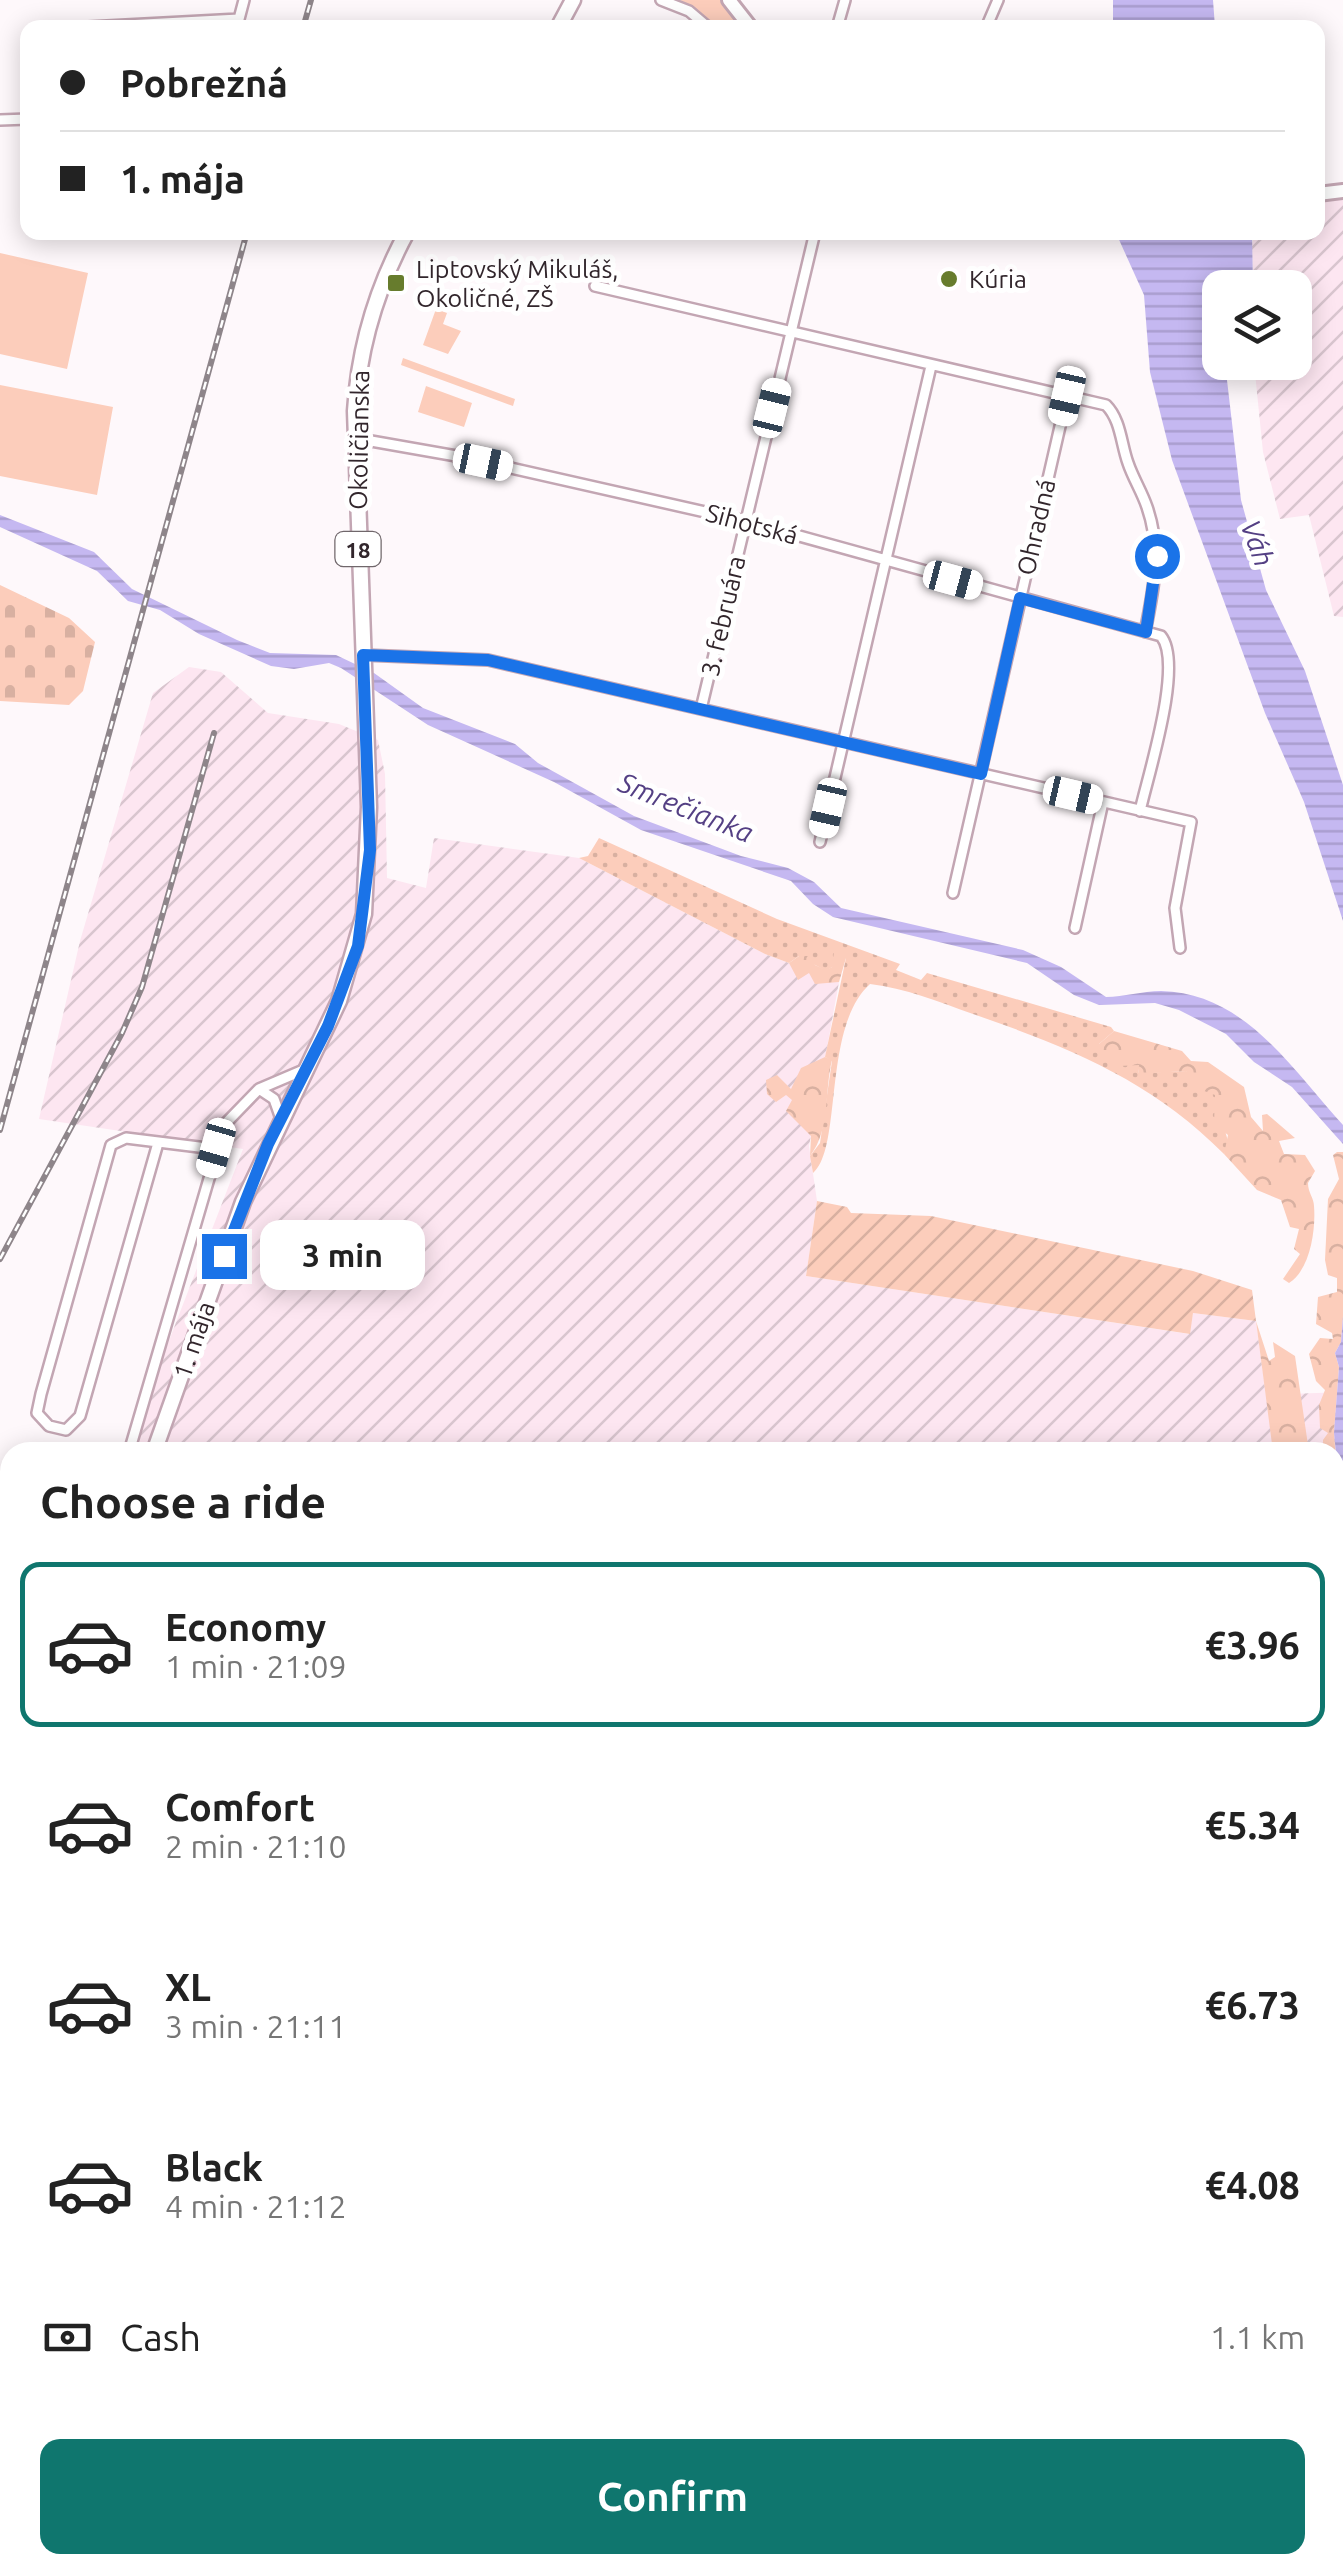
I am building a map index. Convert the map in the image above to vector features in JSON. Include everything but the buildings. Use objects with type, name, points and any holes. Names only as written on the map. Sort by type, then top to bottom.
[{"type":"main road","name":"Okoličianska","points":[[366,716],[354,438],[358,376],[368,323],[404,240]]},
{"type":"main road","name":"1. mája","points":[[158,1442],[243,1202],[280,1116],[344,989],[364,914],[370,850],[366,716]]},
{"type":"street","points":[[662,0],[689,11],[699,20]]},
{"type":"street","points":[[729,0],[745,20]]},
{"type":"street","name":"3. februára","points":[[701,709],[812,240]]},
{"type":"street","points":[[595,286],[1110,407],[1147,506],[1157,567],[1146,632],[1164,639],[1170,657],[1140,811]]},
{"type":"street","points":[[820,842],[931,366]]},
{"type":"street","name":"Ohradná","points":[[953,893],[1067,396]]},
{"type":"street","name":"Sihotská","points":[[354,438],[462,457],[745,521],[1146,632]]},
{"type":"street","points":[[363,657],[488,660],[1191,822],[1175,908],[1180,948]]},
{"type":"street","points":[[1075,928],[1103,802]]},
{"type":"street","points":[[132,1442],[216,1148],[229,1118],[259,1089],[306,1069]]},
{"type":"street","points":[[259,1089],[274,1099],[280,1116]]},
{"type":"street","points":[[158,1144],[80,1416],[66,1430],[49,1426],[37,1412],[41,1394],[114,1142],[126,1138],[216,1148]]},
{"type":"shaded area","points":[[1113,0],[1213,0],[1214,20],[1113,20]]},
{"type":"shaded area","points":[[1343,189],[1343,617],[1334,616],[1309,515],[1280,519],[1263,452],[1256,380],[1312,380],[1312,270],[1253,270],[1253,240],[1325,240],[1325,190]]},
{"type":"shaded area","points":[[1119,240],[1252,240],[1253,270],[1202,270],[1202,380],[1227,380],[1241,500],[1266,590],[1305,671],[1343,785],[1343,921],[1304,802],[1265,713],[1172,460],[1150,372],[1144,295]]},
{"type":"shaded area","points":[[0,515],[94,552],[132,589],[237,640],[270,653],[336,655],[374,673],[423,708],[515,744],[538,763],[634,816],[741,856],[788,868],[814,882],[841,908],[1023,950],[1061,967],[1106,997],[1161,991],[1191,995],[1218,1005],[1265,1038],[1285,1059],[1343,1125],[1343,1144],[1292,1087],[1254,1062],[1226,1034],[1179,1010],[1155,1003],[1099,1005],[1074,995],[1027,963],[833,917],[813,904],[791,881],[641,830],[554,782],[428,725],[341,668],[329,663],[294,669],[271,666],[199,634],[160,610],[128,601],[97,571],[0,527]]},
{"type":"shaded area","points":[[189,667],[221,672],[268,713],[339,724],[378,740],[385,774],[387,878],[426,888],[434,838],[579,858],[765,954],[839,982],[809,1146],[817,1201],[806,1276],[1189,1334],[1193,1313],[1256,1321],[1266,1395],[1343,1392],[1343,1442],[130,1442],[243,1149],[39,1119],[80,941],[153,693]]},
{"type":"shaded area","points":[[1343,1316],[1343,1442],[1335,1442],[1339,1367],[1335,1353],[1341,1342]]},
{"type":"green space","points":[[680,0],[720,0],[737,20],[706,20]]},
{"type":"green space","points":[[0,253],[88,273],[67,369],[0,354]]},
{"type":"green space","points":[[436,309],[447,313],[443,324],[461,331],[448,354],[423,345]]},
{"type":"green space","points":[[403,358],[515,399],[513,406],[401,365]]},
{"type":"green space","points":[[0,385],[113,407],[97,495],[0,476]]},
{"type":"green space","points":[[426,386],[472,403],[464,427],[418,412]]},
{"type":"green space","points":[[0,585],[69,618],[95,642],[83,691],[69,705],[0,701]]},
{"type":"green space","points":[[599,838],[777,919],[900,964],[896,970],[921,980],[927,973],[1111,1027],[1114,1031],[1099,1044],[1140,1065],[1138,1073],[1186,1071],[1215,1094],[1229,1145],[1224,1154],[1196,1128],[1138,1086],[1075,1053],[935,1000],[870,984],[855,1003],[845,1028],[828,1139],[813,1173],[810,1156],[820,1143],[832,1061],[825,1057],[846,958],[826,971],[799,956],[789,963],[765,954],[579,858],[588,856]]},
{"type":"green space","points":[[840,950],[846,958],[839,982],[815,984],[809,973],[798,980],[789,963],[799,956],[812,956],[815,965],[826,970],[832,967],[834,952]]},
{"type":"green space","points":[[1114,1031],[1182,1051],[1191,1061],[1208,1062],[1244,1087],[1251,1117],[1263,1131],[1262,1115],[1267,1114],[1295,1138],[1279,1141],[1284,1154],[1305,1155],[1315,1171],[1308,1183],[1314,1216],[1307,1259],[1289,1283],[1283,1279],[1300,1254],[1294,1249],[1299,1229],[1290,1227],[1281,1200],[1257,1190],[1224,1154],[1228,1135],[1214,1124],[1215,1095],[1191,1086],[1186,1071],[1138,1074],[1139,1065],[1119,1066],[1098,1053],[1099,1044]]},
{"type":"green space","points":[[825,1057],[832,1060],[824,1122],[810,1156],[811,1136],[786,1111],[792,1100],[786,1095],[776,1102],[767,1094],[766,1080],[777,1075],[791,1089],[801,1068]]},
{"type":"green space","points":[[1343,1152],[1343,1316],[1341,1342],[1335,1353],[1339,1367],[1335,1442],[1323,1442],[1328,1433],[1320,1428],[1319,1405],[1325,1390],[1316,1381],[1309,1354],[1320,1338],[1333,1339],[1332,1333],[1316,1324],[1318,1297],[1337,1292],[1337,1278],[1328,1275],[1325,1260],[1328,1199],[1339,1179],[1333,1155]]},
{"type":"green space","points":[[817,1201],[847,1207],[851,1213],[931,1216],[1193,1271],[1252,1290],[1256,1321],[1193,1313],[1190,1334],[806,1276]]},
{"type":"green space","points":[[1256,1321],[1269,1361],[1275,1357],[1273,1342],[1295,1356],[1308,1442],[1272,1442]]},
{"type":"railway","points":[[305,20],[311,0]]},
{"type":"railway","points":[[0,1130],[245,240]]},
{"type":"railway","points":[[0,1259],[122,1033],[142,987],[214,733]]},
{"type":"place","name":"Kúria","points":[[949,279]]},
{"type":"place","name":"Liptovský Mikuláš, Okoličné, ZŠ","points":[[396,283]]},
{"type":"route","points":[[224,1256],[280,1116],[328,1026],[358,946],[370,850],[363,655],[488,660],[981,774],[1020,598],[1146,632],[1157,556]]},
{"type":"water label","name":"Váh","points":[[1258,543]]},
{"type":"water label","name":"Smrečianka","points":[[686,807]]}]
